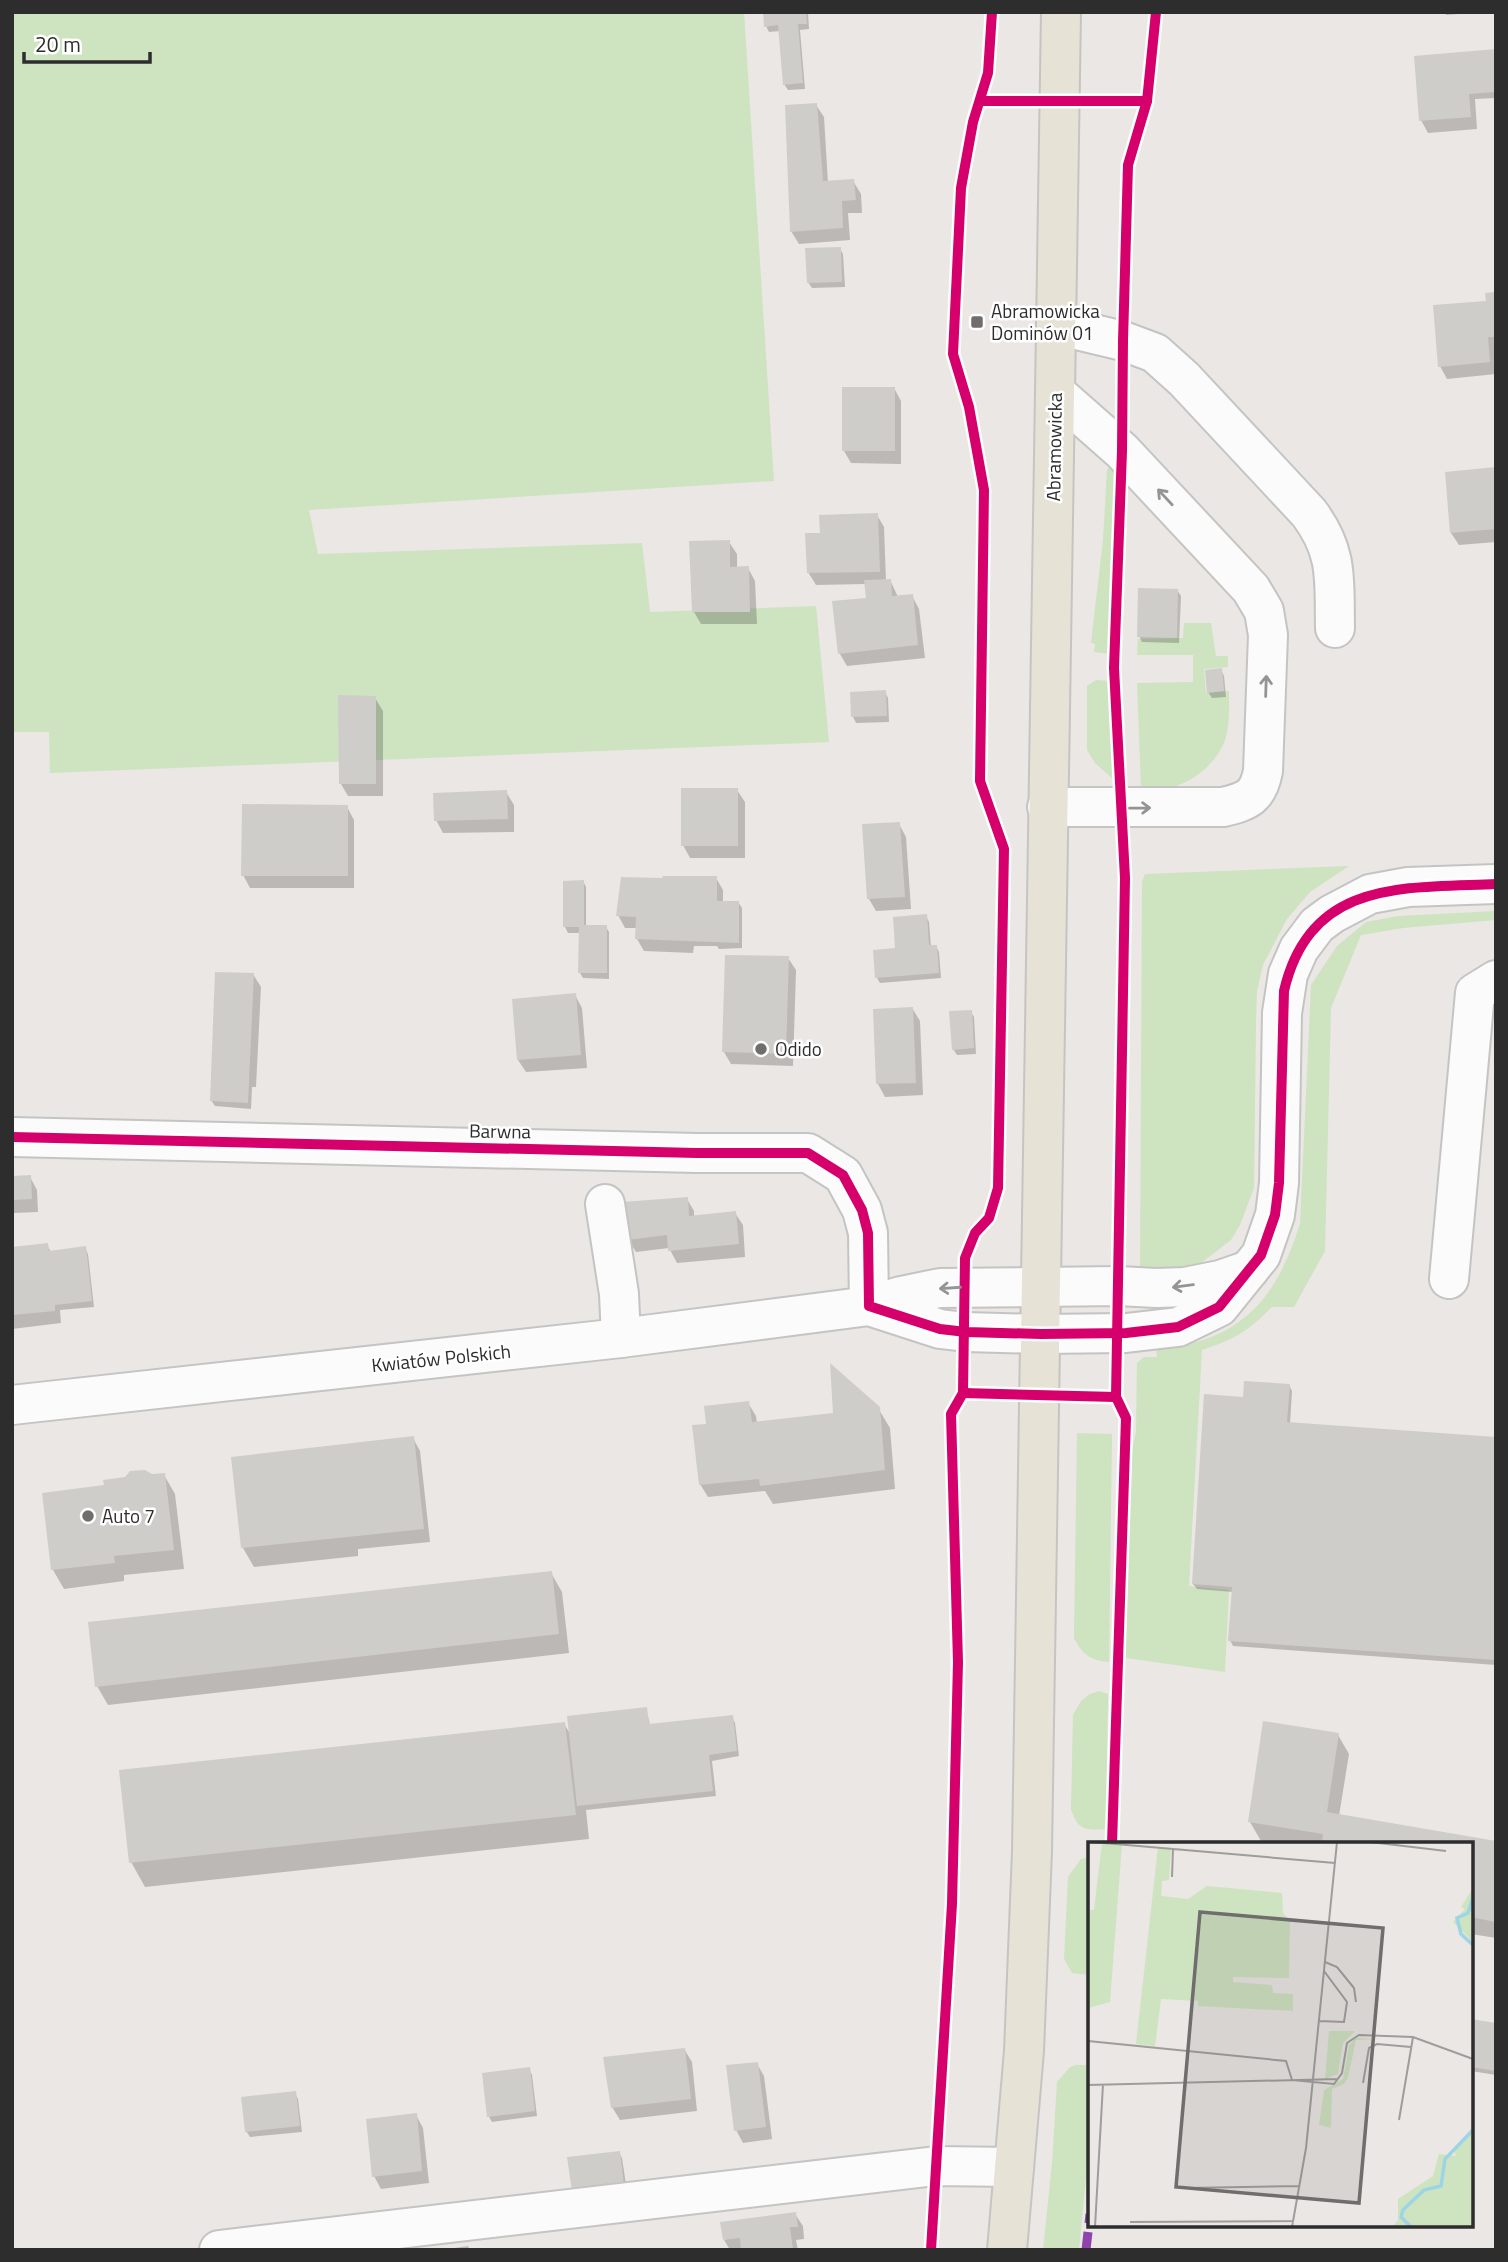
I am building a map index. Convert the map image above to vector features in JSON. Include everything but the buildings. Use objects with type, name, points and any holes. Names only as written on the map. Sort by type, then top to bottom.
[{"type":"main road","name":"Abramowicka","points":[[1007,2250],[1024,2051],[1032,1877],[1061,12]]},
{"type":"street","points":[[1056,325],[1123,341],[1155,353],[1184,379],[1309,513],[1331,549],[1335,628]]},
{"type":"street","points":[[1047,807],[1223,807],[1253,796],[1261,787],[1264,771],[1268,635],[1264,611],[1251,589],[1122,451],[1055,392]]},
{"type":"street","name":"Kwiatów Polskich","points":[[869,1306],[940,1329],[1041,1334],[1126,1332],[1178,1326],[1219,1307],[1261,1255],[1275,1215],[1279,1183],[1282,1013],[1288,974],[1299,949],[1317,925],[1370,894],[1408,887],[1496,884]]},
{"type":"street","points":[[1449,1279],[1475,993],[1496,980]]},
{"type":"street","name":"Barwna","points":[[12,1137],[697,1153],[808,1153],[844,1175],[862,1210],[868,1233],[869,1306]]},
{"type":"street","points":[[605,1204],[619,1294],[621,1338]]},
{"type":"street","name":"Kwiatów Polskich","points":[[12,1405],[621,1338],[869,1306],[940,1288],[1185,1287],[1220,1280],[1249,1270]]},
{"type":"street","points":[[219,2250],[936,2166],[1013,2167]]},
{"type":"green space","points":[[12,12],[744,12],[774,481],[309,510],[318,554],[642,543],[650,612],[816,606],[829,742],[50,773],[49,732],[12,732]]},
{"type":"green space","points":[[1114,466],[1115,475],[1111,654],[1094,652],[1095,644],[1091,643],[1103,540],[1107,470]]},
{"type":"green space","points":[[1184,623],[1211,623],[1216,656],[1228,656],[1228,667],[1204,669],[1206,693],[1229,691],[1227,734],[1215,758],[1192,779],[1163,789],[1141,788],[1137,683],[1193,682],[1193,655],[1137,655],[1138,639],[1183,638]]},
{"type":"green space","points":[[1096,680],[1111,681],[1113,779],[1095,763],[1087,750],[1087,686]]},
{"type":"green space","points":[[1349,866],[1310,892],[1287,919],[1263,965],[1257,991],[1254,1188],[1240,1225],[1231,1240],[1201,1263],[1181,1270],[1140,1273],[1142,882],[1145,874]]},
{"type":"green space","points":[[1496,911],[1496,920],[1403,928],[1361,935],[1331,1008],[1325,1251],[1294,1307],[1272,1307],[1240,1334],[1202,1350],[1189,1586],[1229,1590],[1225,1672],[1126,1658],[1128,1467],[1136,1432],[1137,1363],[1144,1357],[1157,1357],[1156,1345],[1189,1344],[1232,1327],[1262,1300],[1284,1265],[1300,1224],[1311,985],[1337,946],[1366,922],[1398,916]]},
{"type":"green space","points":[[1077,1433],[1112,1434],[1109,1662],[1088,1656],[1074,1638]]},
{"type":"green space","points":[[1099,1691],[1108,1694],[1106,1829],[1083,1828],[1076,1822],[1071,1809],[1073,1715],[1081,1701]]},
{"type":"green space","points":[[1088,1857],[1088,1975],[1072,1973],[1064,1959],[1068,1877],[1081,1859]]},
{"type":"green space","points":[[1088,2065],[1088,2158],[1079,2250],[1043,2250],[1057,2082],[1070,2067]]},
{"type":"marked path","points":[[1086,2250],[1089,2227]]},
{"type":"cycle path","points":[[931,2250],[952,1904],[958,1662],[951,1414],[963,1393],[965,1258],[975,1233],[989,1218],[998,1188],[1004,849],[980,781],[984,490],[969,407],[953,354],[961,188],[973,122],[988,73],[992,12]]},
{"type":"cycle path","points":[[1112,1842],[1126,1418],[1116,1397],[1125,878],[1114,668],[1128,165],[1147,101],[1156,12]]},
{"type":"cycle path","points":[[980,101],[1147,101]]},
{"type":"cycle path","points":[[12,1137],[697,1153],[808,1153],[843,1175],[862,1210],[868,1233],[869,1306],[940,1329],[966,1332],[1126,1333],[1178,1327],[1219,1307],[1261,1255],[1275,1215],[1279,1183],[1284,991],[1297,954],[1315,928],[1338,909],[1365,897],[1395,890],[1496,884]]},
{"type":"cycle path","points":[[963,1393],[1116,1397]]},
{"type":"place","name":"Abramowicka Dominów 01","points":[[977,322]]},
{"type":"place","name":"Odido","points":[[761,1049]]},
{"type":"place","name":"Auto 7","points":[[88,1516]]}]
